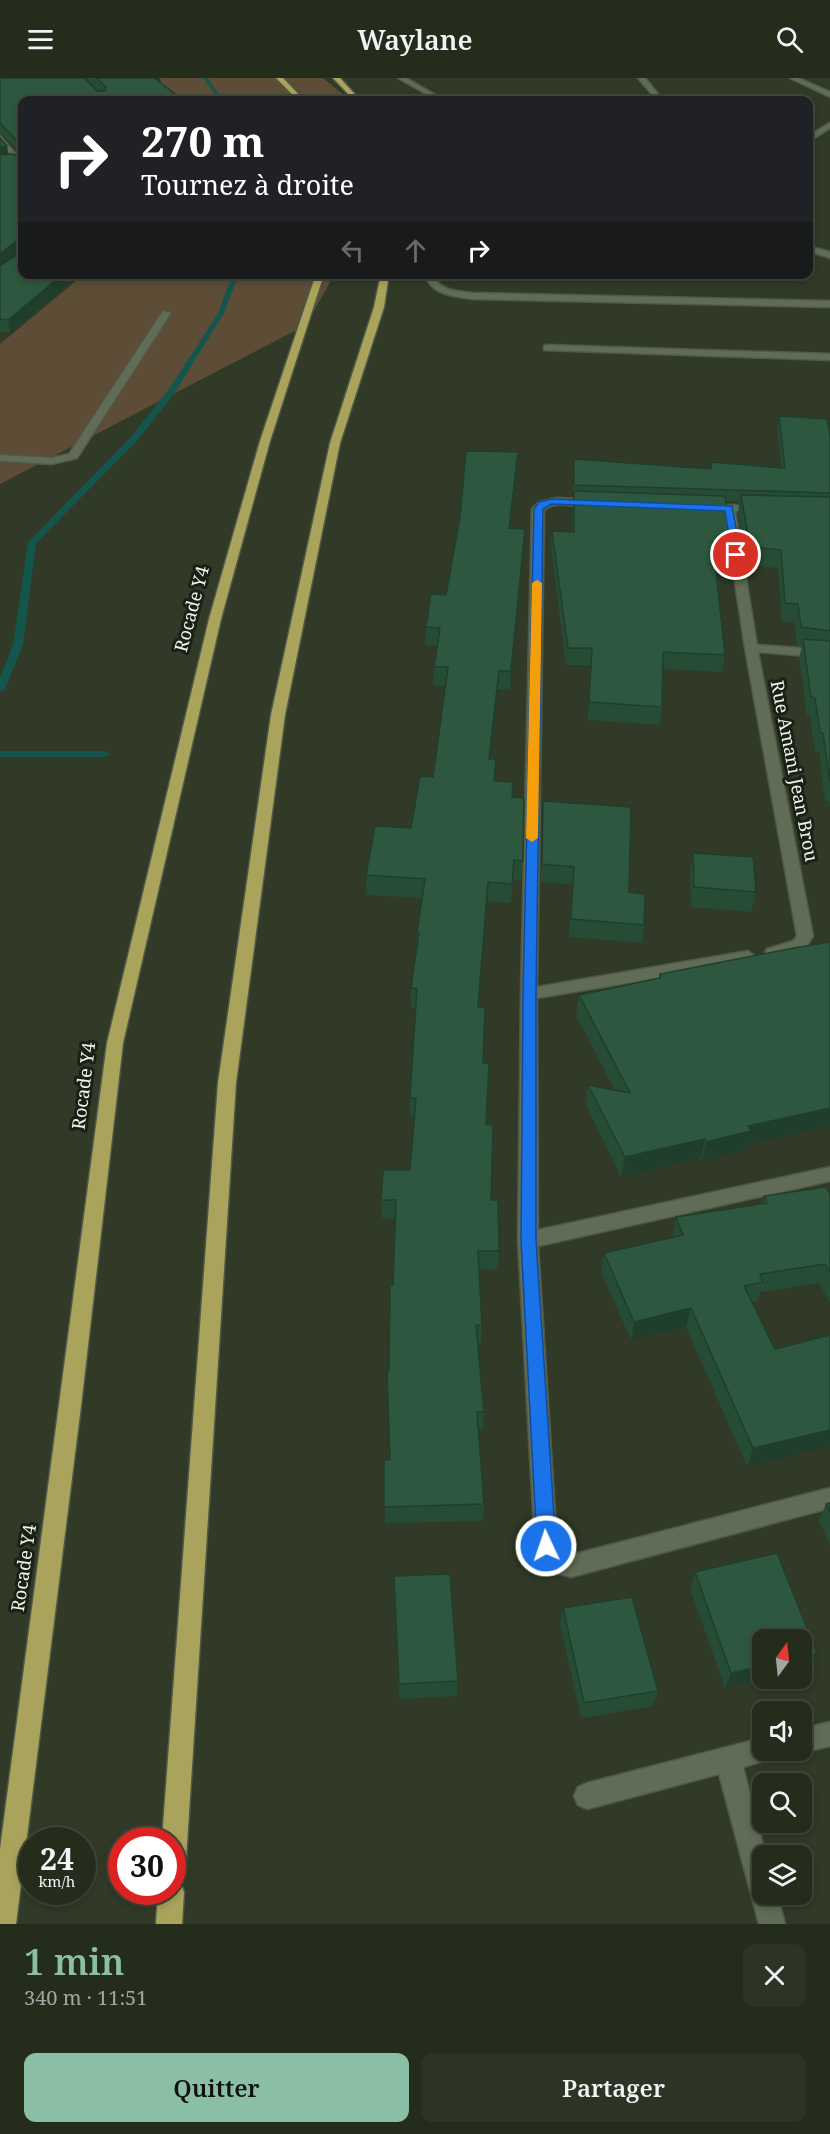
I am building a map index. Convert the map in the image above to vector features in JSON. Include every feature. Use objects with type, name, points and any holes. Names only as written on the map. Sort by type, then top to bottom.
[{"type":"highway","points":[[279,78],[297,96]]},
{"type":"highway","points":[[336,78],[353,96]]},
{"type":"highway","name":"Rocade Y4","points":[[3,1924],[71,1407],[115,1043],[215,619],[265,441],[318,279]]},
{"type":"highway","points":[[175,1827],[227,1083],[278,715],[336,443],[379,308],[384,279]]},
{"type":"highway","points":[[169,1924],[170,1905]]},
{"type":"street","points":[[401,78],[435,96]]},
{"type":"street","points":[[641,78],[657,96]]},
{"type":"street","points":[[793,78],[830,95]]},
{"type":"street","points":[[813,137],[828,128]]},
{"type":"street","points":[[0,138],[18,159]]},
{"type":"street","points":[[10,162],[18,162]]},
{"type":"street","points":[[813,250],[830,255]]},
{"type":"street","points":[[431,279],[438,287],[472,296],[830,304]]},
{"type":"street","points":[[0,458],[52,461],[73,456],[166,313]]},
{"type":"street","points":[[547,348],[830,357]]},
{"type":"street","points":[[611,504],[552,501],[542,504],[538,509],[528,1240],[546,1546],[554,1562],[571,1566],[830,1498]]},
{"type":"street","points":[[694,507],[774,509]]},
{"type":"street","name":"Rue Amani Jean Brou","points":[[530,994],[789,950],[799,945],[806,936],[751,648],[729,508]]},
{"type":"street","points":[[751,648],[830,654]]},
{"type":"street","points":[[528,1240],[830,1174]]},
{"type":"street","points":[[812,1738],[830,1734]]},
{"type":"street","points":[[587,1796],[752,1753]]},
{"type":"street","points":[[728,1759],[752,1849]]},
{"type":"street","points":[[767,1905],[772,1924]]},
{"type":"shaded area","points":[[160,78],[323,78],[345,96],[164,96]]},
{"type":"shaded area","points":[[78,279],[332,279],[306,325],[0,484],[0,344]]},
{"type":"building","points":[[0,78],[84,78],[97,91],[106,91],[106,87],[96,78],[154,78],[178,96],[18,96],[18,142],[0,123]]},
{"type":"building","points":[[0,138],[7,146],[0,147]]},
{"type":"building","points":[[13,154],[18,156],[18,242],[15,242],[0,254],[0,155]]},
{"type":"building","points":[[18,254],[18,279],[57,279],[8,320],[0,319],[0,266]]},
{"type":"building","points":[[779,416],[827,419],[830,435],[830,493],[574,485],[574,459],[711,469],[711,462],[785,468]]},
{"type":"building","points":[[466,451],[518,452],[509,528],[525,529],[511,671],[499,671],[489,759],[496,759],[494,781],[513,782],[512,797],[524,798],[523,861],[514,860],[512,884],[488,882],[478,1007],[485,1008],[483,1063],[489,1063],[486,1124],[493,1125],[491,1200],[498,1200],[499,1251],[478,1251],[482,1325],[476,1325],[484,1412],[477,1412],[484,1504],[384,1507],[384,1460],[390,1460],[387,1371],[389,1371],[390,1285],[393,1285],[396,1200],[381,1200],[383,1170],[410,1170],[416,1098],[410,1098],[417,989],[411,988],[425,879],[366,875],[375,826],[411,828],[420,776],[433,777],[448,667],[434,667],[440,628],[426,627],[431,594],[446,595],[460,517]]},
{"type":"building","points":[[574,491],[725,496],[733,547],[715,546],[717,563],[715,563],[725,655],[663,652],[662,707],[589,702],[592,648],[568,648],[552,531],[574,532]]},
{"type":"building","points":[[741,495],[830,497],[830,631],[801,627],[798,604],[785,603],[781,550],[750,547]]},
{"type":"building","points":[[803,639],[830,641],[830,782],[823,733],[820,732],[815,698],[811,697]]},
{"type":"building","points":[[543,801],[631,807],[629,892],[645,894],[644,925],[571,919],[574,867],[542,864]]},
{"type":"building","points":[[693,853],[753,857],[756,892],[694,887]]},
{"type":"building","points":[[830,942],[830,1108],[748,1126],[751,1131],[706,1142],[705,1139],[625,1157],[588,1085],[630,1093],[579,995],[660,978],[660,974]]},
{"type":"building","points":[[826,1187],[830,1194],[830,1272],[825,1264],[760,1274],[763,1282],[744,1286],[775,1349],[830,1335],[830,1430],[753,1448],[691,1308],[634,1322],[604,1253],[683,1235],[676,1217],[767,1203],[764,1196]]},
{"type":"building","points":[[777,1553],[807,1629],[752,1629],[752,1668],[731,1673],[695,1572]]},
{"type":"building","points":[[450,1574],[458,1681],[399,1684],[394,1576]]},
{"type":"building","points":[[632,1597],[658,1691],[584,1703],[563,1608]]},
{"type":"building","points":[[812,1640],[817,1653],[812,1654]]},
{"type":"waterway","points":[[205,78],[219,96]]},
{"type":"waterway","points":[[0,689],[18,645],[32,542],[134,439],[172,390],[220,315],[234,279]]},
{"type":"waterway","points":[[0,754],[105,754]]},
{"type":"slow traffic","points":[[532,838],[537,583]]},
{"type":"route","points":[[546,1546],[528,1240],[538,509],[542,504],[552,501],[729,508],[736,555]]}]
